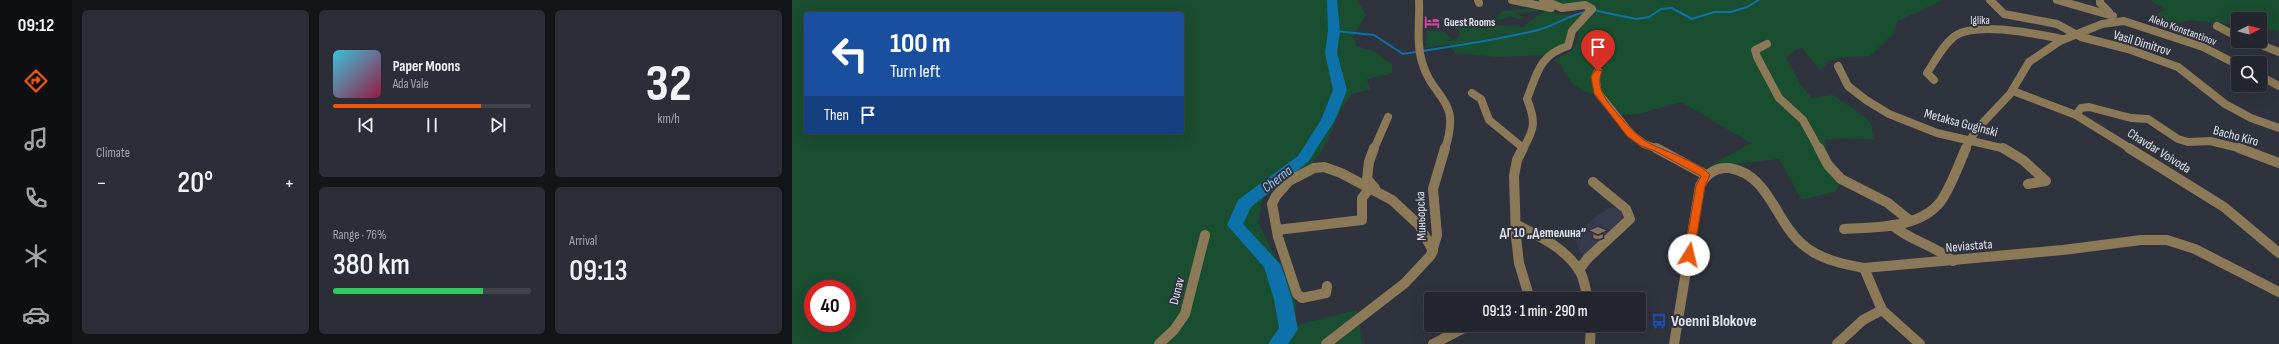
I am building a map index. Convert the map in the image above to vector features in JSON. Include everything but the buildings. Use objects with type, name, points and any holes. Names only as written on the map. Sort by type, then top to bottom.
[{"type":"street","name":"Миньорска","points":[[1326,344],[1396,291],[1425,262],[1433,251],[1436,237],[1431,197],[1450,124],[1444,99],[1423,66],[1420,53],[1419,0]]},
{"type":"street","points":[[1512,0],[1559,11],[1585,5],[1592,9],[1572,31],[1569,45],[1555,49],[1538,66],[1535,81],[1527,99],[1536,120],[1535,128],[1522,147],[1515,170],[1517,252],[1528,292]]},
{"type":"street","points":[[1543,0],[1554,6],[1570,9]]},
{"type":"street","name":"Vasil Dimitrov","points":[[1990,0],[2004,14],[2057,24],[2075,35],[2144,54],[2178,67],[2225,104],[2251,118],[2279,128]]},
{"type":"street","points":[[2057,0],[2113,16]]},
{"type":"street","points":[[2100,0],[2100,4],[2120,21]]},
{"type":"street","points":[[1844,229],[1892,225],[1925,215],[1944,198],[1969,140],[2013,91],[2029,62],[2039,53],[2062,39],[2113,21],[2120,21]]},
{"type":"street","name":"Aleko Konstantinov","points":[[2120,21],[2203,47],[2231,61]]},
{"type":"street","points":[[2216,26],[2231,34]]},
{"type":"street","name":"Iglika","points":[[1934,80],[1927,73],[1949,41],[1962,32],[2007,31],[2062,39]]},
{"type":"street","points":[[1767,44],[1755,50],[1756,57],[1779,98],[1803,120],[1828,165],[1841,179],[1888,203],[1909,220]]},
{"type":"street","points":[[2267,47],[2279,52]]},
{"type":"street","name":"Metaksa Guginski","points":[[1838,66],[1846,84],[1855,93],[1888,113],[1935,132],[2007,150],[2021,157],[2046,181],[2042,183],[2028,184]]},
{"type":"street","points":[[1598,71],[1595,77],[1598,93],[1630,134],[1644,144],[1658,149],[1706,175],[1700,186],[1674,344]]},
{"type":"street","points":[[2267,80],[2279,86]]},
{"type":"street","name":"Chavdar Voivoda","points":[[2013,91],[2076,115],[2224,207],[2279,253]]},
{"type":"street","points":[[1472,94],[1481,98],[1489,120],[1522,147]]},
{"type":"street","name":"Bacho Kiro","points":[[2076,115],[2081,108],[2089,107],[2131,118],[2148,120],[2155,122],[2178,139],[2188,142],[2210,141],[2243,149],[2279,163]]},
{"type":"street","points":[[1374,190],[1367,174],[1373,146],[1382,133],[1388,117]]},
{"type":"street","points":[[1327,286],[1326,293],[1302,298],[1297,294],[1277,230],[1272,202],[1276,195],[1288,182],[1302,173],[1324,167],[1374,190],[1400,206],[1418,224],[1433,251]]},
{"type":"street","name":"Neviastata","points":[[1706,175],[1718,169],[1735,168],[1744,171],[1754,178],[1765,191],[1788,229],[1802,244],[1817,254],[1838,263],[1864,268],[2063,250],[2141,240],[2168,240],[2196,249],[2279,292]]},
{"type":"street","points":[[1579,270],[1587,259],[1630,219],[1626,209],[1593,182]]},
{"type":"street","points":[[1277,230],[1360,220],[1363,218],[1362,198],[1374,190]]},
{"type":"street","points":[[1517,225],[1544,239],[1563,253],[1579,270],[1586,292]]},
{"type":"street","points":[[1892,225],[1910,240],[1940,252],[1953,261]]},
{"type":"street","name":"Dunav","points":[[1158,344],[1174,330],[1185,314],[1206,236]]},
{"type":"street","points":[[1864,268],[1882,310],[1920,344]]},
{"type":"street","points":[[1837,344],[1863,320],[1882,310]]},
{"type":"street","points":[[1433,344],[1456,332]]},
{"type":"street","points":[[1590,344],[1591,332]]},
{"type":"shaded area","name":"ДГ 10 „Детелина“","points":[[1617,207],[1629,220],[1586,261],[1578,248],[1576,238],[1590,221],[1609,208]]},
{"type":"green space","points":[[792,0],[1357,0],[1366,15],[1353,37],[1357,46],[1376,52],[1392,65],[1392,73],[1367,79],[1370,89],[1352,94],[1340,111],[1325,146],[1307,170],[1263,195],[1258,223],[1286,277],[1296,304],[1293,326],[1357,310],[1362,344],[792,344]]},
{"type":"green space","points":[[1550,0],[1943,0],[1898,21],[1893,34],[1870,56],[1846,57],[1829,61],[1820,70],[1802,48],[1795,50],[1786,58],[1801,85],[1812,98],[1833,95],[1871,123],[1875,140],[1842,138],[1824,140],[1831,161],[1844,178],[1834,192],[1802,200],[1779,159],[1708,167],[1751,143],[1681,102],[1639,114],[1622,115],[1602,94],[1589,93],[1577,87],[1567,77],[1561,64],[1553,61],[1574,49],[1577,43],[1578,30],[1595,11],[1595,7],[1569,7]]},
{"type":"green space","points":[[2150,0],[2279,0],[2279,31],[2267,29],[2267,12],[2231,12],[2231,24],[2189,20],[2173,25],[2151,16],[2166,10]]},
{"type":"green space","points":[[1546,3],[1557,14],[1577,15],[1582,18],[1569,42],[1551,55],[1496,57],[1455,53],[1449,44],[1426,48],[1427,30],[1445,32],[1452,40],[1458,37],[1460,32],[1451,25],[1483,28],[1495,25],[1522,27],[1546,10],[1541,8],[1537,11],[1517,13],[1515,15],[1525,17],[1519,19],[1511,16],[1501,20],[1495,19],[1502,11],[1534,8]]},
{"type":"waterway","name":"Cherna","points":[[1278,344],[1289,329],[1283,299],[1272,265],[1235,225],[1244,204],[1303,159],[1328,120],[1340,90],[1331,53],[1334,31],[1332,0]]},
{"type":"waterway","points":[[1593,10],[1636,19],[1649,17],[1661,9],[1672,8],[1692,19],[1714,12],[1731,12],[1747,7],[1759,0]]},
{"type":"waterway","points":[[1334,31],[1374,35],[1403,54],[1471,44],[1521,34],[1544,28],[1579,13],[1586,12]]},
{"type":"place","name":"Guest Rooms","points":[[1432,22]]},
{"type":"place","name":"ДГ 10 „Детелина“","points":[[1598,233]]},
{"type":"place","name":"Voenni Blokove","points":[[1659,321]]},
{"type":"route","points":[[1598,71],[1595,77],[1598,93],[1615,112],[1630,134],[1644,144],[1658,149],[1706,175],[1700,186],[1689,255]]}]
